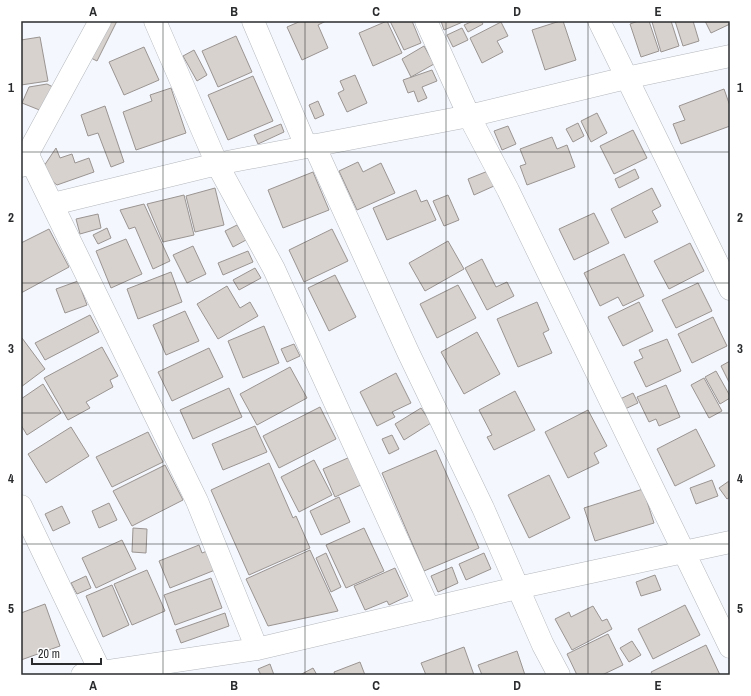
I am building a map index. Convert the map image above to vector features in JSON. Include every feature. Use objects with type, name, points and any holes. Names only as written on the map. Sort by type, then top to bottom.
[{"type":"street","points":[[100,21],[23,159],[53,204],[197,501],[257,649]]},
{"type":"street","points":[[154,21],[216,164],[274,269],[429,609]]},
{"type":"street","points":[[253,21],[310,146],[484,508],[517,588],[543,645],[559,675]]},
{"type":"street","points":[[426,21],[469,116],[508,190],[730,647]]},
{"type":"street","points":[[599,21],[730,289]]},
{"type":"street","points":[[53,204],[216,164],[469,116],[626,78],[730,56]]},
{"type":"street","points":[[21,506],[94,674],[257,649],[517,588],[730,542]]},
{"type":"building","points":[[107,21],[117,21],[97,61],[89,57]]},
{"type":"building","points":[[301,21],[326,21],[318,25],[328,48],[302,60],[287,27]]},
{"type":"building","points":[[387,21],[402,53],[373,66],[359,33]]},
{"type":"building","points":[[390,21],[412,21],[421,43],[404,50]]},
{"type":"building","points":[[441,21],[465,21],[444,30]]},
{"type":"building","points":[[473,21],[481,21],[483,24],[468,32],[464,25]]},
{"type":"building","points":[[563,21],[576,60],[545,70],[532,30]]},
{"type":"building","points":[[638,21],[649,21],[659,51],[641,57],[630,24]]},
{"type":"building","points":[[671,21],[679,46],[661,52],[652,22]]},
{"type":"building","points":[[675,21],[693,21],[699,41],[683,46]]},
{"type":"building","points":[[705,21],[730,21],[730,24],[711,33]]},
{"type":"building","points":[[501,22],[508,36],[497,41],[503,52],[482,63],[470,38]]},
{"type":"building","points":[[462,28],[468,40],[453,47],[447,35]]},
{"type":"building","points":[[236,36],[252,72],[218,87],[202,51]]},
{"type":"building","points":[[40,37],[48,81],[21,85],[21,40]]},
{"type":"building","points":[[424,46],[434,64],[411,77],[402,59]]},
{"type":"building","points":[[144,47],[159,80],[124,95],[109,62]]},
{"type":"building","points":[[194,50],[207,75],[197,81],[183,56]]},
{"type":"building","points":[[432,70],[437,81],[422,87],[427,98],[418,102],[414,91],[408,93],[403,80]]},
{"type":"building","points":[[355,75],[367,103],[347,112],[338,93],[344,90],[340,81]]},
{"type":"building","points":[[253,76],[273,121],[228,140],[208,95]]},
{"type":"building","points":[[47,84],[53,87],[42,111],[22,103],[29,87]]},
{"type":"building","points":[[171,88],[186,133],[136,150],[123,112],[152,101],[150,95]]},
{"type":"building","points":[[724,89],[730,106],[730,126],[681,144],[673,124],[685,120],[679,106]]},
{"type":"building","points":[[318,101],[324,115],[315,119],[309,105]]},
{"type":"building","points":[[105,106],[124,162],[111,167],[98,133],[88,136],[81,115]]},
{"type":"building","points":[[597,113],[607,133],[591,142],[581,121]]},
{"type":"building","points":[[578,123],[584,136],[573,142],[566,129]]},
{"type":"building","points":[[281,124],[284,132],[258,144],[254,135]]},
{"type":"building","points":[[508,126],[516,144],[502,150],[494,131]]},
{"type":"building","points":[[633,130],[647,158],[614,174],[600,146]]},
{"type":"building","points":[[552,137],[557,149],[567,145],[575,167],[527,185],[520,166],[526,164],[520,149]]},
{"type":"building","points":[[56,148],[60,158],[72,154],[75,163],[89,158],[94,172],[57,185],[47,177],[44,166]]},
{"type":"building","points":[[358,162],[363,172],[381,163],[395,193],[357,210],[339,171]]},
{"type":"building","points":[[635,169],[639,178],[619,188],[615,179]]},
{"type":"building","points":[[488,171],[494,186],[474,195],[468,179]]},
{"type":"building","points":[[313,172],[329,210],[283,228],[268,190]]},
{"type":"building","points":[[215,188],[224,225],[195,232],[186,196]]},
{"type":"building","points":[[652,188],[661,206],[652,211],[658,222],[625,238],[611,209]]},
{"type":"building","points":[[416,190],[421,202],[427,200],[436,220],[387,240],[373,208]]},
{"type":"building","points":[[184,195],[194,235],[163,242],[147,204]]},
{"type":"building","points":[[448,195],[459,220],[444,226],[433,201]]},
{"type":"building","points":[[144,204],[170,261],[153,269],[135,227],[129,229],[120,210]]},
{"type":"building","points":[[594,213],[609,243],[574,260],[559,229]]},
{"type":"building","points":[[98,214],[101,228],[80,234],[76,219]]},
{"type":"building","points":[[237,225],[246,240],[233,247],[225,231]]},
{"type":"building","points":[[107,228],[111,238],[98,244],[93,235]]},
{"type":"building","points":[[49,229],[69,267],[21,293],[21,243]]},
{"type":"building","points":[[332,229],[348,261],[304,282],[289,250]]},
{"type":"building","points":[[126,239],[142,274],[111,288],[96,251]]},
{"type":"building","points":[[448,241],[464,269],[425,291],[409,263]]},
{"type":"building","points":[[690,243],[704,271],[669,289],[654,261]]},
{"type":"building","points":[[193,246],[206,274],[187,283],[173,255]]},
{"type":"building","points":[[248,251],[253,262],[223,275],[218,263]]},
{"type":"building","points":[[624,254],[644,296],[623,306],[618,297],[600,306],[584,273]]},
{"type":"building","points":[[482,259],[496,287],[507,282],[514,296],[487,310],[465,268]]},
{"type":"building","points":[[255,268],[261,278],[239,290],[233,280]]},
{"type":"building","points":[[171,272],[182,302],[138,319],[127,289]]},
{"type":"building","points":[[335,275],[356,317],[329,331],[308,288]]},
{"type":"building","points":[[78,281],[87,305],[65,313],[56,289]]},
{"type":"building","points":[[698,283],[712,311],[676,328],[662,300]]},
{"type":"building","points":[[458,285],[476,318],[437,338],[420,304]]},
{"type":"building","points":[[227,286],[240,308],[250,302],[258,316],[218,339],[197,304]]},
{"type":"building","points":[[537,302],[549,330],[543,333],[552,353],[518,367],[497,319]]},
{"type":"building","points":[[639,302],[653,331],[623,346],[608,317]]},
{"type":"building","points":[[185,311],[199,341],[166,355],[153,325]]},
{"type":"building","points":[[90,315],[99,332],[45,360],[35,343]]},
{"type":"building","points":[[713,317],[727,346],[692,363],[678,334]]},
{"type":"building","points":[[264,326],[279,363],[243,378],[228,341]]},
{"type":"building","points":[[477,332],[500,374],[464,394],[441,352]]},
{"type":"building","points":[[22,338],[45,369],[21,387],[21,339]]},
{"type":"building","points":[[667,339],[681,371],[646,387],[634,362],[643,358],[639,350]]},
{"type":"building","points":[[294,344],[300,356],[287,362],[281,349]]},
{"type":"building","points":[[102,347],[118,376],[110,380],[113,387],[86,402],[90,408],[68,420],[44,378]]},
{"type":"building","points":[[209,348],[223,377],[172,401],[158,372]]},
{"type":"building","points":[[730,361],[730,381],[729,382],[721,366]]},
{"type":"building","points":[[290,367],[307,398],[257,425],[240,394]]},
{"type":"building","points":[[716,371],[730,396],[730,398],[720,404],[705,377]]},
{"type":"building","points":[[396,373],[411,403],[392,412],[395,417],[377,426],[360,392]]},
{"type":"building","points":[[704,378],[722,411],[709,418],[691,385]]},
{"type":"building","points":[[43,384],[61,413],[27,435],[21,425],[21,399]]},
{"type":"building","points":[[666,385],[680,417],[659,426],[656,419],[649,422],[637,397]]},
{"type":"building","points":[[229,388],[242,417],[193,439],[180,410]]},
{"type":"building","points":[[515,391],[535,430],[494,450],[487,437],[492,435],[479,410]]},
{"type":"building","points":[[633,393],[638,403],[625,409],[620,399]]},
{"type":"building","points":[[320,407],[336,439],[279,468],[263,436]]},
{"type":"building","points":[[421,408],[431,423],[404,440],[395,424]]},
{"type":"building","points":[[588,410],[607,446],[594,453],[599,463],[568,478],[545,432]]},
{"type":"building","points":[[255,426],[267,452],[223,470],[212,444]]},
{"type":"building","points":[[71,427],[89,456],[46,483],[28,454]]},
{"type":"building","points":[[696,429],[715,466],[675,486],[657,449]]},
{"type":"building","points":[[148,432],[163,462],[112,487],[96,457]]},
{"type":"building","points":[[392,435],[399,449],[389,454],[382,439]]},
{"type":"building","points":[[436,450],[479,548],[424,571],[382,473]]},
{"type":"building","points":[[350,457],[363,484],[335,497],[323,469]]},
{"type":"building","points":[[314,460],[332,495],[299,512],[281,477]]},
{"type":"building","points":[[269,463],[293,518],[296,516],[310,548],[249,575],[211,490]]},
{"type":"building","points":[[165,465],[183,500],[132,526],[113,491]]},
{"type":"building","points":[[549,475],[570,518],[529,538],[508,495]]},
{"type":"building","points":[[712,480],[718,496],[696,504],[690,488]]},
{"type":"building","points":[[729,481],[730,497],[727,499],[719,488]]},
{"type":"building","points":[[643,489],[654,523],[595,541],[584,508]]},
{"type":"building","points":[[339,497],[350,522],[321,535],[310,511]]},
{"type":"building","points":[[109,503],[117,520],[99,528],[92,511]]},
{"type":"building","points":[[62,506],[70,523],[53,531],[45,514]]},
{"type":"building","points":[[133,528],[147,529],[146,553],[132,552]]},
{"type":"building","points":[[364,528],[384,571],[346,588],[326,545]]},
{"type":"building","points":[[122,540],[136,569],[96,588],[82,558]]},
{"type":"building","points":[[199,545],[202,553],[207,551],[215,570],[170,588],[159,561]]},
{"type":"building","points":[[310,550],[338,611],[268,626],[246,579]]},
{"type":"building","points":[[326,553],[341,587],[331,592],[316,558]]},
{"type":"building","points":[[484,553],[491,569],[466,580],[459,564]]},
{"type":"building","points":[[452,567],[458,583],[438,592],[431,576]]},
{"type":"building","points":[[395,568],[408,596],[389,605],[387,601],[365,610],[354,586]]},
{"type":"building","points":[[147,570],[165,611],[132,625],[114,584]]},
{"type":"building","points":[[655,575],[661,590],[641,596],[636,582]]},
{"type":"building","points":[[86,576],[91,588],[77,594],[71,583]]},
{"type":"building","points":[[211,578],[222,608],[175,625],[164,595]]},
{"type":"building","points":[[112,585],[129,625],[103,637],[86,596]]},
{"type":"building","points":[[45,604],[60,646],[21,660],[21,613]]},
{"type":"building","points":[[685,605],[700,635],[653,659],[638,629]]},
{"type":"building","points":[[593,606],[602,621],[607,619],[612,629],[572,650],[555,619],[569,612],[571,617]]},
{"type":"building","points":[[225,613],[229,626],[181,643],[176,630]]},
{"type":"building","points":[[608,634],[623,665],[602,675],[577,675],[567,654]]},
{"type":"building","points":[[632,641],[641,655],[629,662],[620,648]]},
{"type":"building","points":[[706,645],[720,675],[653,675],[651,672]]},
{"type":"building","points":[[464,647],[474,675],[426,675],[421,663]]},
{"type":"building","points":[[517,651],[525,675],[482,675],[478,665]]},
{"type":"building","points":[[360,662],[365,675],[335,675],[334,672]]},
{"type":"building","points":[[270,664],[274,675],[261,675],[258,669]]},
{"type":"building","points":[[313,668],[317,675],[300,675]]}]
